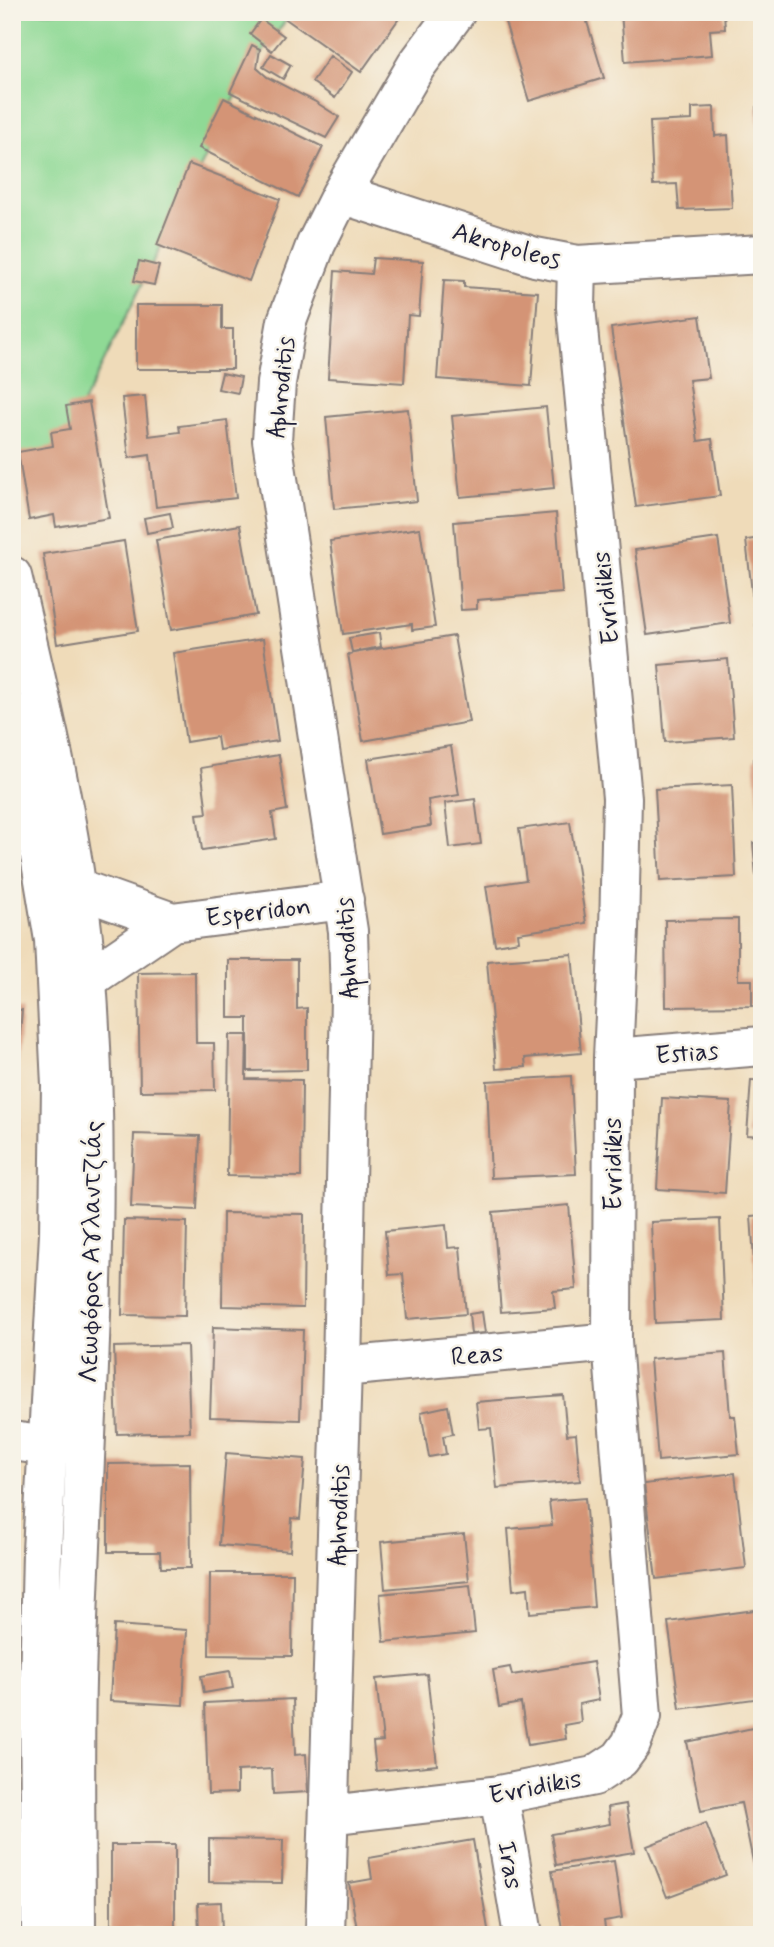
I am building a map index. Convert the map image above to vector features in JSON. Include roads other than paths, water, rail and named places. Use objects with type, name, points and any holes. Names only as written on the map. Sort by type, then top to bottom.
[{"type":"street","name":"Aphroditis","points":[[326,1935],[350,998],[344,900],[272,440],[276,383],[287,321],[316,244],[341,194],[416,66],[456,12]]},
{"type":"street","name":"Akropoleos","points":[[341,194],[535,257],[577,265],[762,254]]},
{"type":"street","name":"Evridikis","points":[[329,1815],[499,1795],[594,1776],[625,1752],[638,1731],[642,1716],[612,1342],[613,1058],[620,930],[622,798],[576,307],[577,265]]},
{"type":"street","name":"Λεωφόρος Αγλαντζιάς","points":[[12,576],[77,888],[87,980],[94,1205],[76,1681],[76,1935]]},
{"type":"street","name":"Λεωφόρος Αγλαντζιάς","points":[[12,715],[36,832],[54,940],[61,1085],[59,1234],[30,1443],[42,1551],[39,1691],[41,1935]]},
{"type":"street","name":"Esperidon","points":[[77,888],[172,922],[344,900]]},
{"type":"street","name":"Esperidon","points":[[87,980],[172,922]]},
{"type":"street","name":"Estias","points":[[613,1058],[762,1046]]},
{"type":"street","name":"Reas","points":[[342,1367],[612,1342]]},
{"type":"street","name":"Iras","points":[[499,1795],[523,1935]]}]
